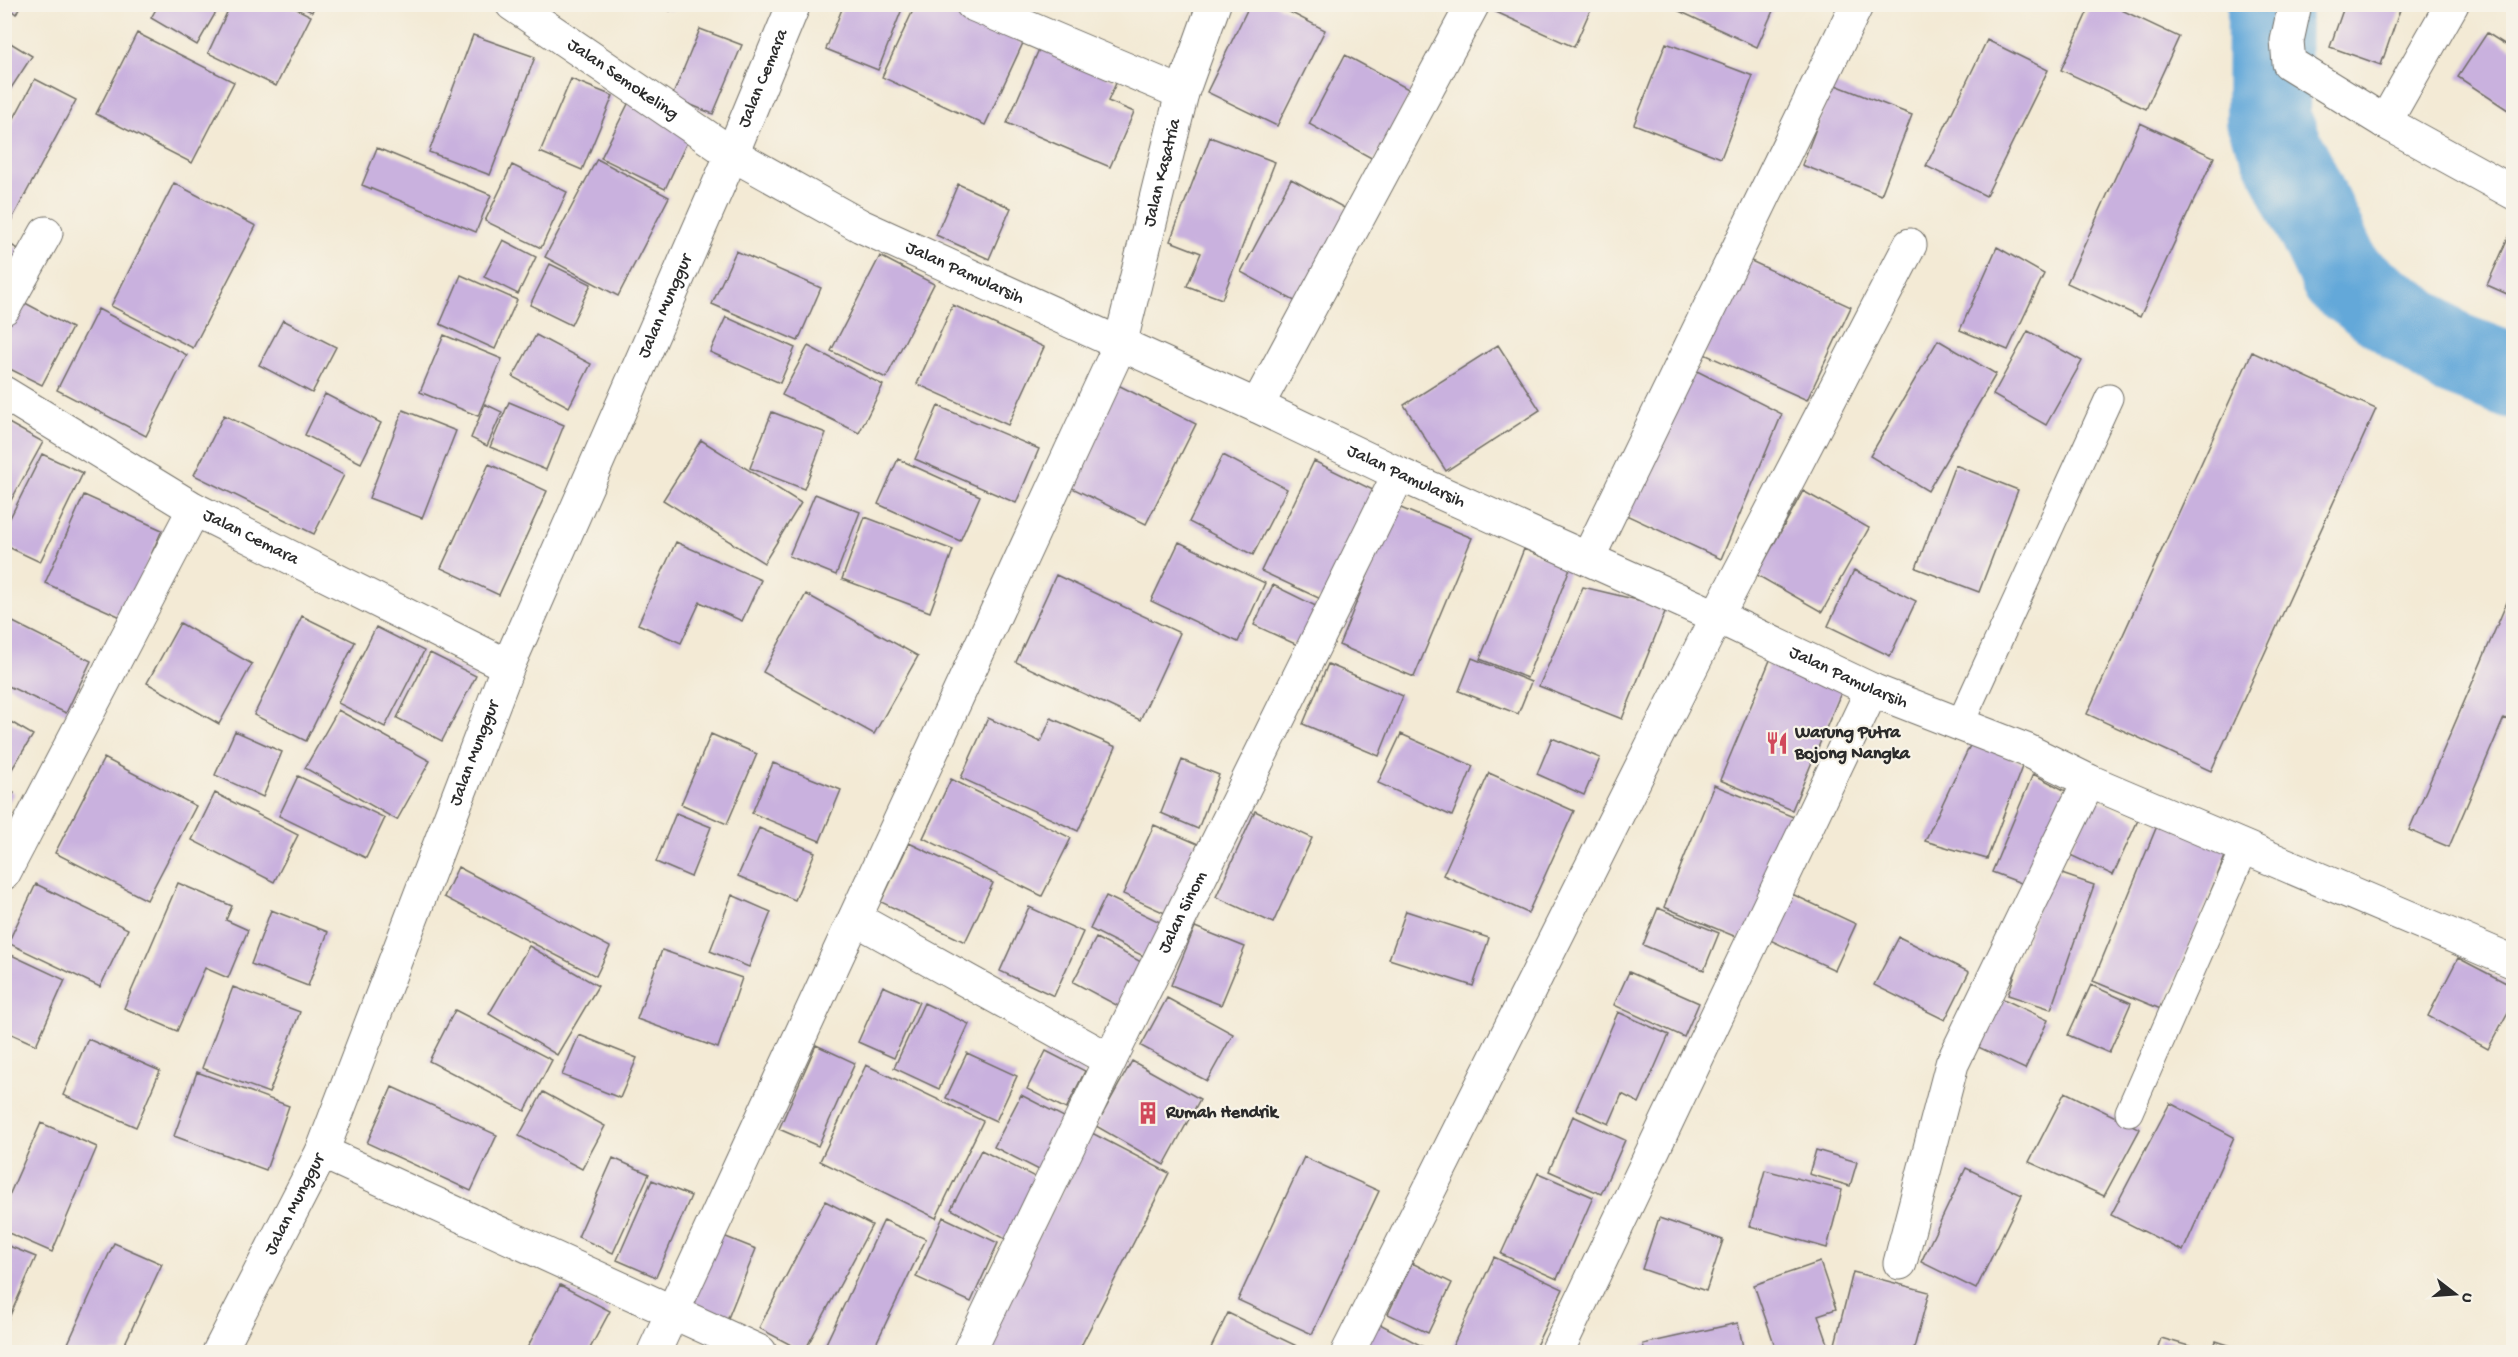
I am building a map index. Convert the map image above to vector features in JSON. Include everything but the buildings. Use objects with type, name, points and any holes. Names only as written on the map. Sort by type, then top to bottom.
[{"type":"street","name":"Jalan Semokeling","points":[[512,4],[732,154]]},
{"type":"street","name":"Jalan Cemara","points":[[732,154],[794,4]]},
{"type":"street","points":[[972,4],[1182,93]]},
{"type":"street","name":"Jalan Kasatria","points":[[654,1353],[1120,345],[1182,93],[1215,4]]},
{"type":"street","points":[[1257,406],[1473,4]]},
{"type":"street","points":[[1588,558],[1857,4]]},
{"type":"street","points":[[2295,4],[2287,41],[2289,63],[2385,122],[2514,193]]},
{"type":"street","points":[[2385,122],[2452,4]]},
{"type":"street","name":"Jalan Pamularsih","points":[[732,154],[861,226],[1257,406],[1399,474],[1717,616],[1872,690],[2026,750],[2089,781],[2514,962]]},
{"type":"street","name":"Jalan Munggur","points":[[219,1353],[322,1152],[508,666],[732,154]]},
{"type":"street","points":[[4,308],[46,233]]},
{"type":"street","points":[[1348,1353],[1717,616],[1910,245]]},
{"type":"street","name":"Jalan Cemara","points":[[4,393],[194,509],[508,666]]},
{"type":"street","name":"Jalan Sinom","points":[[969,1353],[1110,1060],[1399,474]]},
{"type":"street","points":[[4,873],[194,509]]},
{"type":"street","points":[[1557,1353],[1872,690]]},
{"type":"street","points":[[1900,1263],[1952,1064],[2089,781]]},
{"type":"street","points":[[856,919],[1110,1060]]},
{"type":"street","points":[[322,1152],[760,1353]]},
{"type":"lane","points":[[1960,724],[2109,398]]},
{"type":"lane","points":[[2129,1112],[2245,848]]},
{"type":"waterway","points":[[2269,4],[2268,119],[2342,277],[2451,353],[2514,377]]},
{"type":"place","name":"Warung Putra Bojong Nangka","points":[[1777,743]]},
{"type":"place","name":"Rumah Hendrik","points":[[1148,1113]]}]
